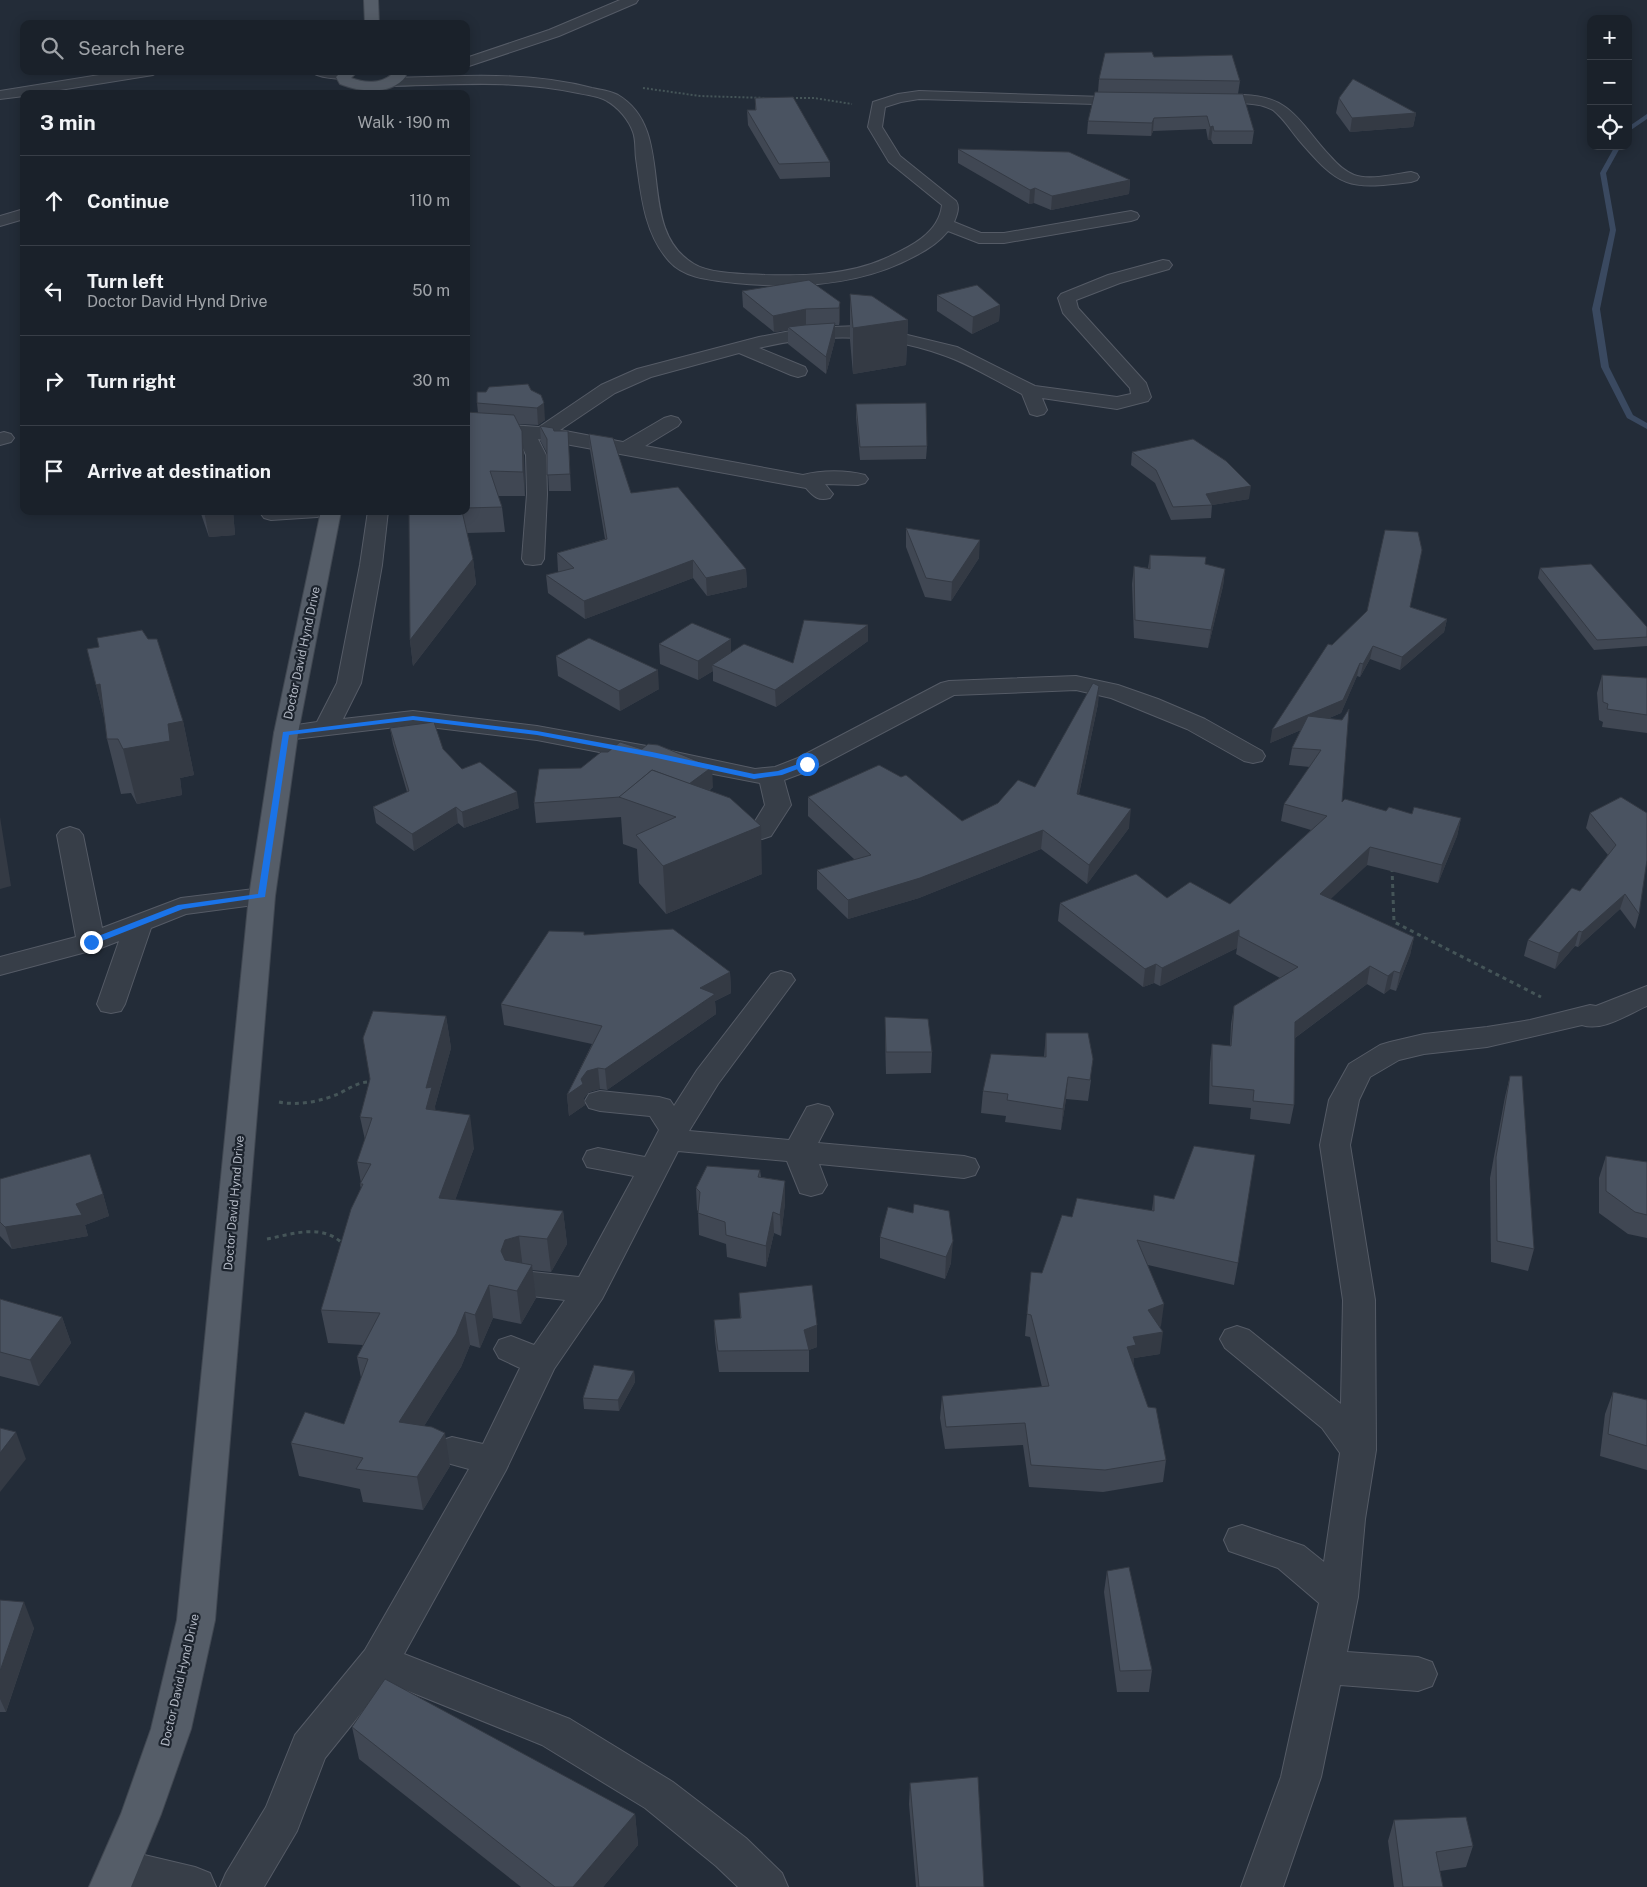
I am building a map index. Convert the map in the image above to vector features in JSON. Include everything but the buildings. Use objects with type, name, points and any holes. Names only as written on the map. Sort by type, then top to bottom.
[{"type":"main road","points":[[371,0],[372,20]]},
{"type":"main road","points":[[346,75],[343,79],[345,81],[361,89],[389,82]]},
{"type":"main road","name":"Doctor David Hynd Drive","points":[[114,1878],[141,1814],[171,1729],[196,1620],[262,896],[286,733],[330,515]]},
{"type":"street","points":[[470,62],[554,33],[631,0]]},
{"type":"street","points":[[32,90],[128,75]]},
{"type":"street","points":[[389,82],[418,75]]},
{"type":"street","points":[[389,82],[528,82],[576,87],[610,97],[625,108],[640,132],[652,216],[667,248],[689,269],[758,280],[808,280],[839,276],[886,265],[912,251],[940,231],[950,211],[950,204],[894,159],[876,128],[878,105],[898,98],[919,94],[1142,101]]},
{"type":"street","points":[[0,95],[20,92]]},
{"type":"street","points":[[1190,102],[1257,100],[1269,103],[1279,107],[1340,176],[1352,181],[1365,182],[1411,176]]},
{"type":"street","points":[[0,220],[20,215]]},
{"type":"street","points":[[944,224],[979,238],[1004,238],[1131,216]]},
{"type":"street","points":[[534,432],[608,389],[644,373],[741,347],[806,333],[859,331],[895,336],[950,351],[1030,391],[1117,403],[1141,397],[1139,387],[1069,310],[1067,298],[1131,273],[1163,265]]},
{"type":"street","points":[[741,347],[798,371]]},
{"type":"street","points":[[1030,391],[1037,410]]},
{"type":"street","points":[[627,448],[671,422]]},
{"type":"street","points":[[470,428],[534,432],[810,481],[815,478],[858,479]]},
{"type":"street","points":[[533,559],[537,494],[534,432]]},
{"type":"street","points":[[717,465],[731,446]]},
{"type":"street","points":[[326,729],[348,683],[371,565],[377,515]]},
{"type":"street","points":[[286,733],[413,718],[537,733],[598,749],[754,776],[770,775],[780,774],[807,764],[949,688],[1076,683],[1118,692],[1196,724],[1253,756]]},
{"type":"street","points":[[762,831],[778,805],[770,775]]},
{"type":"street","points":[[70,835],[91,942]]},
{"type":"street","points":[[0,966],[91,942],[181,906],[262,896]]},
{"type":"street","points":[[111,1004],[139,923]]},
{"type":"street","points":[[240,1887],[282,1817],[309,1748],[379,1662],[493,1460],[525,1356],[590,1290],[596,1275],[672,1134],[707,1077],[781,980]]},
{"type":"street","points":[[1262,1887],[1301,1777],[1339,1597],[1347,1519],[1358,1450],[1359,1300],[1335,1145],[1344,1100],[1359,1071],[1390,1052],[1424,1044],[1504,1034],[1590,1014],[1592,1018],[1647,994]]},
{"type":"street","points":[[600,1101],[659,1107],[672,1134]]},
{"type":"street","points":[[811,1185],[798,1151],[818,1114]]},
{"type":"street","points":[[672,1134],[798,1151],[964,1167]]},
{"type":"street","points":[[598,1159],[653,1169]]},
{"type":"street","points":[[523,1283],[590,1290]]},
{"type":"street","points":[[1237,1339],[1334,1418],[1358,1450]]},
{"type":"street","points":[[452,1451],[493,1460]]},
{"type":"street","points":[[1242,1540],[1291,1557],[1339,1597]]},
{"type":"street","points":[[379,1662],[556,1732],[659,1795],[731,1852],[767,1887]]},
{"type":"street","points":[[1324,1667],[1418,1674]]},
{"type":"street","points":[[114,1878],[195,1887]]},
{"type":"path","points":[[638,89],[644,88],[700,96],[772,99]]},
{"type":"path","points":[[791,98],[814,98],[878,108]]},
{"type":"path","points":[[1392,865],[1394,922],[1497,973],[1552,1003],[1592,1018]]},
{"type":"path","points":[[244,1095],[293,1105],[338,1094],[363,1081],[382,1082]]},
{"type":"path","points":[[230,1246],[317,1230],[338,1236],[348,1249]]},
{"type":"waterway","points":[[1632,127],[1647,116]]},
{"type":"waterway","points":[[1616,150],[1603,173],[1613,230],[1596,309],[1605,367],[1630,416],[1647,427]]},
{"type":"route","points":[[91,942],[181,906],[262,896],[286,733],[413,718],[537,733],[652,754],[754,776],[780,774],[807,764]]}]
